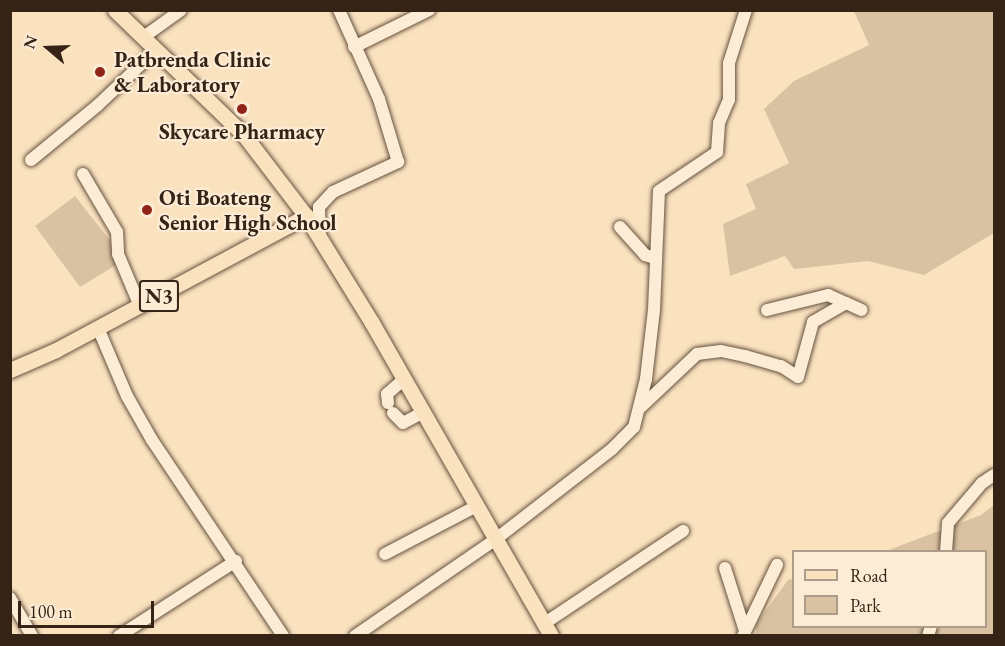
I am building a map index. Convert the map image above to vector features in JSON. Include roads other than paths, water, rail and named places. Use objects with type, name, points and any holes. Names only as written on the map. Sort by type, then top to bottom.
[{"type":"main road","points":[[116,10],[244,135],[306,216],[424,412],[548,629]]},
{"type":"main road","name":"N3","points":[[10,370],[98,328],[306,216]]},
{"type":"street","points":[[145,36],[181,10]]},
{"type":"street","points":[[320,239],[320,207],[333,192],[398,162],[379,99],[339,10]]},
{"type":"street","points":[[354,46],[429,10]]},
{"type":"street","points":[[356,636],[496,539],[612,449],[634,427],[641,407],[654,310],[658,191],[717,152],[719,123],[729,100],[729,63],[746,10]]},
{"type":"street","points":[[31,160],[98,105],[157,49]]},
{"type":"street","points":[[83,174],[117,232],[118,254],[140,306]]},
{"type":"street","points":[[620,227],[645,255],[655,258]]},
{"type":"street","points":[[767,310],[828,295],[862,310]]},
{"type":"street","points":[[641,407],[697,354],[721,351],[745,356],[781,366],[798,377],[813,322],[846,303]]},
{"type":"street","points":[[98,328],[127,396],[152,440],[236,561],[283,636]]},
{"type":"street","points":[[404,379],[387,394],[391,408],[403,423],[424,412]]},
{"type":"street","points":[[946,550],[948,523],[982,483],[994,475]]},
{"type":"street","points":[[385,554],[477,506]]},
{"type":"street","points":[[548,629],[682,531]]},
{"type":"street","points":[[118,636],[236,561]]},
{"type":"street","points":[[744,632],[777,565]]},
{"type":"street","points":[[725,568],[744,632]]},
{"type":"street","points":[[10,598],[32,636]]},
{"type":"place","name":"Patbrenda Clinic & Laboratory","points":[[100,72]]},
{"type":"place","name":"Skycare Pharmacy","points":[[242,109]]},
{"type":"place","name":"Oti Boateng Senior High School","points":[[147,210]]}]
